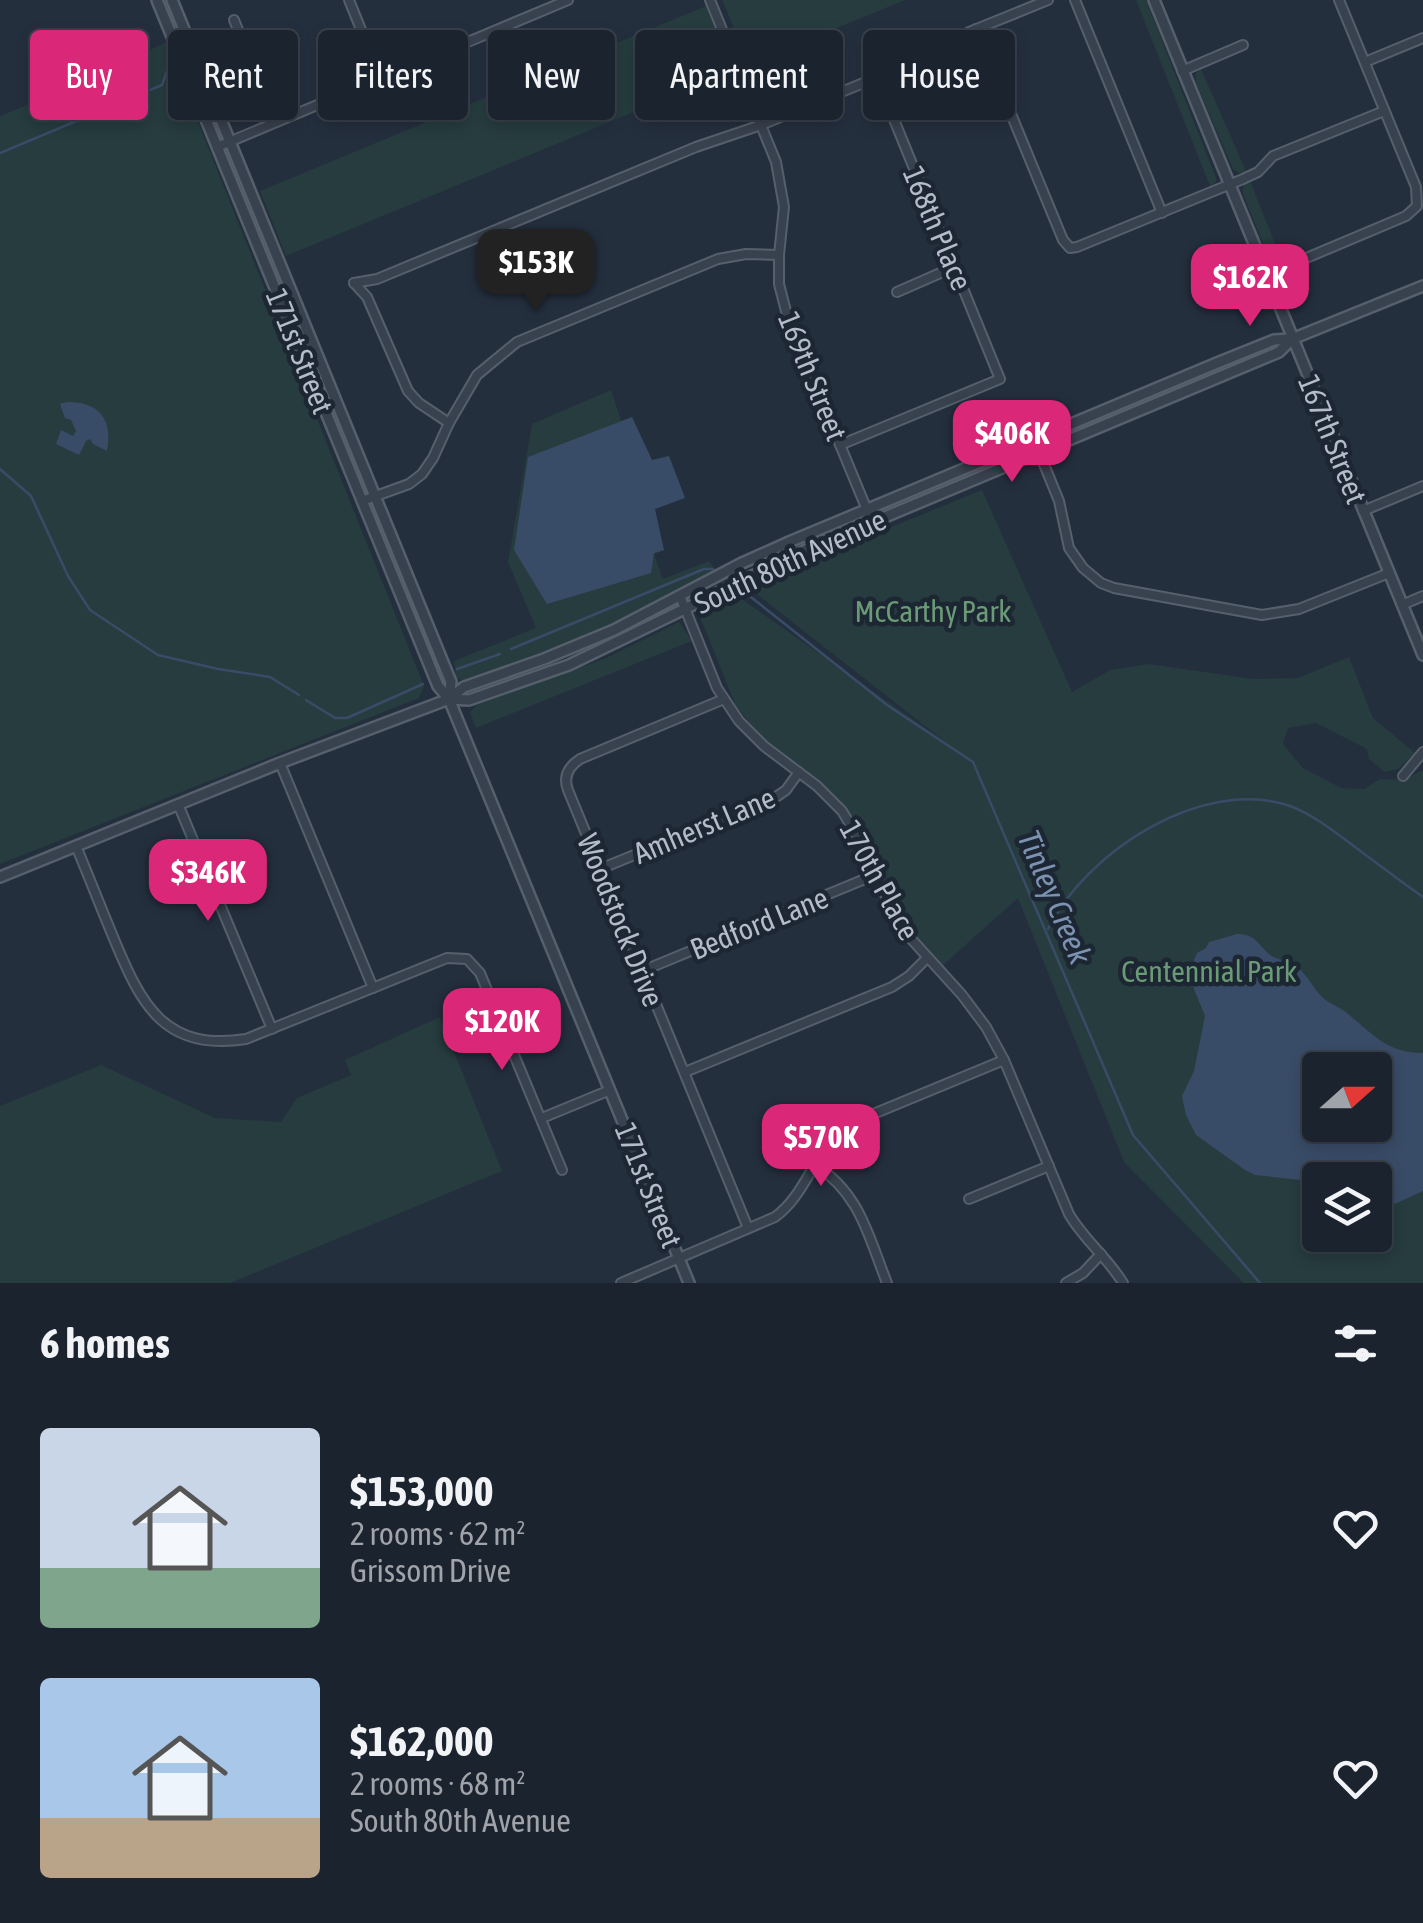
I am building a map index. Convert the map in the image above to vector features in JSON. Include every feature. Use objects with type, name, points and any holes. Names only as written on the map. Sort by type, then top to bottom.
[{"type":"street","name":"171st Street","points":[[157,0],[438,686],[449,699],[689,1283]]},
{"type":"street","name":"171st Street","points":[[172,0],[451,682],[449,699]]},
{"type":"street","points":[[349,0],[361,30]]},
{"type":"street","points":[[468,42],[568,0]]},
{"type":"street","name":"169th Street","points":[[710,0],[782,181],[780,284],[788,318],[872,522]]},
{"type":"street","points":[[1048,0],[976,29],[1067,246],[1077,247],[1229,185],[1258,172],[1272,156],[1384,110]]},
{"type":"street","points":[[1075,0],[1162,213]]},
{"type":"street","name":"167th Street","points":[[1154,0],[1423,655]]},
{"type":"street","points":[[1266,275],[1406,216],[1417,206],[1416,187],[1339,0]]},
{"type":"street","points":[[234,20],[276,122]]},
{"type":"street","points":[[1365,62],[1423,38]]},
{"type":"street","points":[[1182,71],[1242,46]]},
{"type":"street","points":[[449,423],[419,404],[408,390],[367,297],[354,284],[377,279],[696,146],[762,125],[863,83]]},
{"type":"street","points":[[217,147],[318,104]]},
{"type":"street","name":"168th Place","points":[[840,444],[1000,379],[893,120]]},
{"type":"street","points":[[362,501],[409,484],[422,474],[477,375],[517,342],[718,259],[746,254],[780,255]]},
{"type":"street","points":[[897,292],[954,267]]},
{"type":"street","name":"South 80th Avenue","points":[[0,877],[449,699],[464,687],[597,638],[742,564],[867,509],[1274,340],[1292,339],[1423,286]]},
{"type":"street","name":"South 80th Avenue","points":[[449,699],[468,700],[569,665],[872,522],[1280,352],[1292,339]]},
{"type":"street","points":[[1034,440],[1059,501],[1069,548],[1083,568],[1114,588],[1262,615],[1299,609],[1388,572]]},
{"type":"street","points":[[1363,511],[1423,486]]},
{"type":"street","name":"170th Place","points":[[680,596],[709,671],[739,721],[842,812],[860,839],[910,940],[962,994],[986,1026],[1073,1222],[1123,1283]]},
{"type":"street","points":[[1402,605],[1423,596]]},
{"type":"street","name":"Woodstock Drive","points":[[724,699],[580,759],[570,767],[566,785],[748,1228]]},
{"type":"street","points":[[1403,776],[1423,752]]},
{"type":"street","points":[[280,764],[372,988]]},
{"type":"street","name":"Amherst Lane","points":[[600,869],[776,797],[799,772]]},
{"type":"street","points":[[178,804],[272,1029]]},
{"type":"street","points":[[76,846],[132,982],[146,1006],[185,1035],[217,1042],[246,1040],[447,958],[466,959],[480,973],[562,1170]]},
{"type":"street","name":"Bedford Lane","points":[[642,971],[877,874]]},
{"type":"street","points":[[685,1072],[892,987],[926,958]]},
{"type":"street","points":[[621,1283],[774,1216],[788,1206],[834,1136],[849,1124],[1004,1060]]},
{"type":"street","points":[[542,1118],[610,1090]]},
{"type":"street","points":[[814,1164],[849,1194],[888,1283]]},
{"type":"street","points":[[970,1198],[1049,1166]]},
{"type":"street","points":[[1066,1283],[1101,1254]]},
{"type":"green space","points":[[722,0],[905,0],[832,30],[735,30]]},
{"type":"green space","points":[[1136,0],[1146,0],[1216,178],[1210,186]]},
{"type":"green space","points":[[706,6],[716,30],[648,30]]},
{"type":"green space","points":[[635,35],[635,112],[615,120],[615,44]]},
{"type":"green space","points":[[166,42],[168,120],[197,120],[424,686],[419,698],[0,864],[0,116],[30,104],[30,120],[148,120],[148,51]]},
{"type":"green space","points":[[1201,69],[1246,171],[1239,173],[1233,169],[1196,83],[1196,73]]},
{"type":"green space","points":[[488,96],[488,120],[615,120],[286,256],[260,191],[431,120],[468,120],[468,105]]},
{"type":"green space","points":[[1250,181],[1282,261],[1270,261],[1242,191]]},
{"type":"green space","points":[[611,390],[664,550],[654,554],[663,579],[709,561],[717,572],[569,646],[475,680],[456,678],[454,661],[536,628],[508,562],[532,424]]},
{"type":"green space","points":[[982,490],[1072,692],[1110,670],[1149,664],[1253,679],[1298,678],[1349,657],[1373,718],[1415,753],[1398,769],[1385,772],[1369,759],[1367,749],[1316,723],[1288,728],[1283,744],[1303,768],[1341,788],[1364,789],[1380,779],[1404,780],[1423,770],[1423,1283],[1244,1283],[1124,1162],[1018,898],[942,966],[913,934],[868,841],[845,806],[803,767],[767,743],[736,706],[700,617],[736,595],[948,744],[749,588]]},
{"type":"green space","points":[[679,622],[692,641],[476,728],[470,712],[477,705],[606,658]]},
{"type":"green space","points":[[440,1017],[502,1171],[230,1283],[0,1283],[0,1106],[101,1065],[215,1118],[281,1122],[297,1098],[351,1075],[345,1060]]},
{"type":"water","points":[[60,404],[88,405],[102,415],[108,430],[107,451],[90,439],[79,455],[56,444],[61,430],[73,436],[76,431]]},
{"type":"water","points":[[632,417],[652,460],[669,456],[685,498],[655,509],[664,550],[654,553],[651,573],[547,604],[514,550],[528,457]]},
{"type":"water","points":[[1237,934],[1252,937],[1272,956],[1297,967],[1322,997],[1382,1041],[1400,1050],[1423,1053],[1423,1191],[1392,1205],[1392,1162],[1302,1162],[1302,1180],[1255,1175],[1196,1135],[1182,1096],[1194,1071],[1205,1016],[1194,989],[1191,967],[1197,953],[1209,942]]},
{"type":"waterway","name":"Tinley Creek","points":[[0,153],[162,85],[168,68]]},
{"type":"waterway","name":"Tinley Creek","points":[[0,469],[31,496],[68,576],[90,610],[158,655],[270,677],[299,695]]},
{"type":"waterway","name":"Tinley Creek","points":[[511,649],[704,569],[713,569]]},
{"type":"waterway","name":"Tinley Creek","points":[[742,590],[887,705],[973,762],[1133,1135],[1260,1283]]},
{"type":"waterway","name":"Tinley Creek","points":[[457,669],[500,654]]},
{"type":"waterway","name":"Tinley Creek","points":[[306,700],[335,718],[347,718],[423,684]]},
{"type":"waterway","points":[[1048,929],[1089,873],[1118,848],[1185,811],[1220,802],[1256,800],[1299,810],[1423,897]]},
{"type":"park label","name":"McCarthy Park","points":[[933,611]]},
{"type":"park label","name":"Centennial Park","points":[[1209,971]]}]
